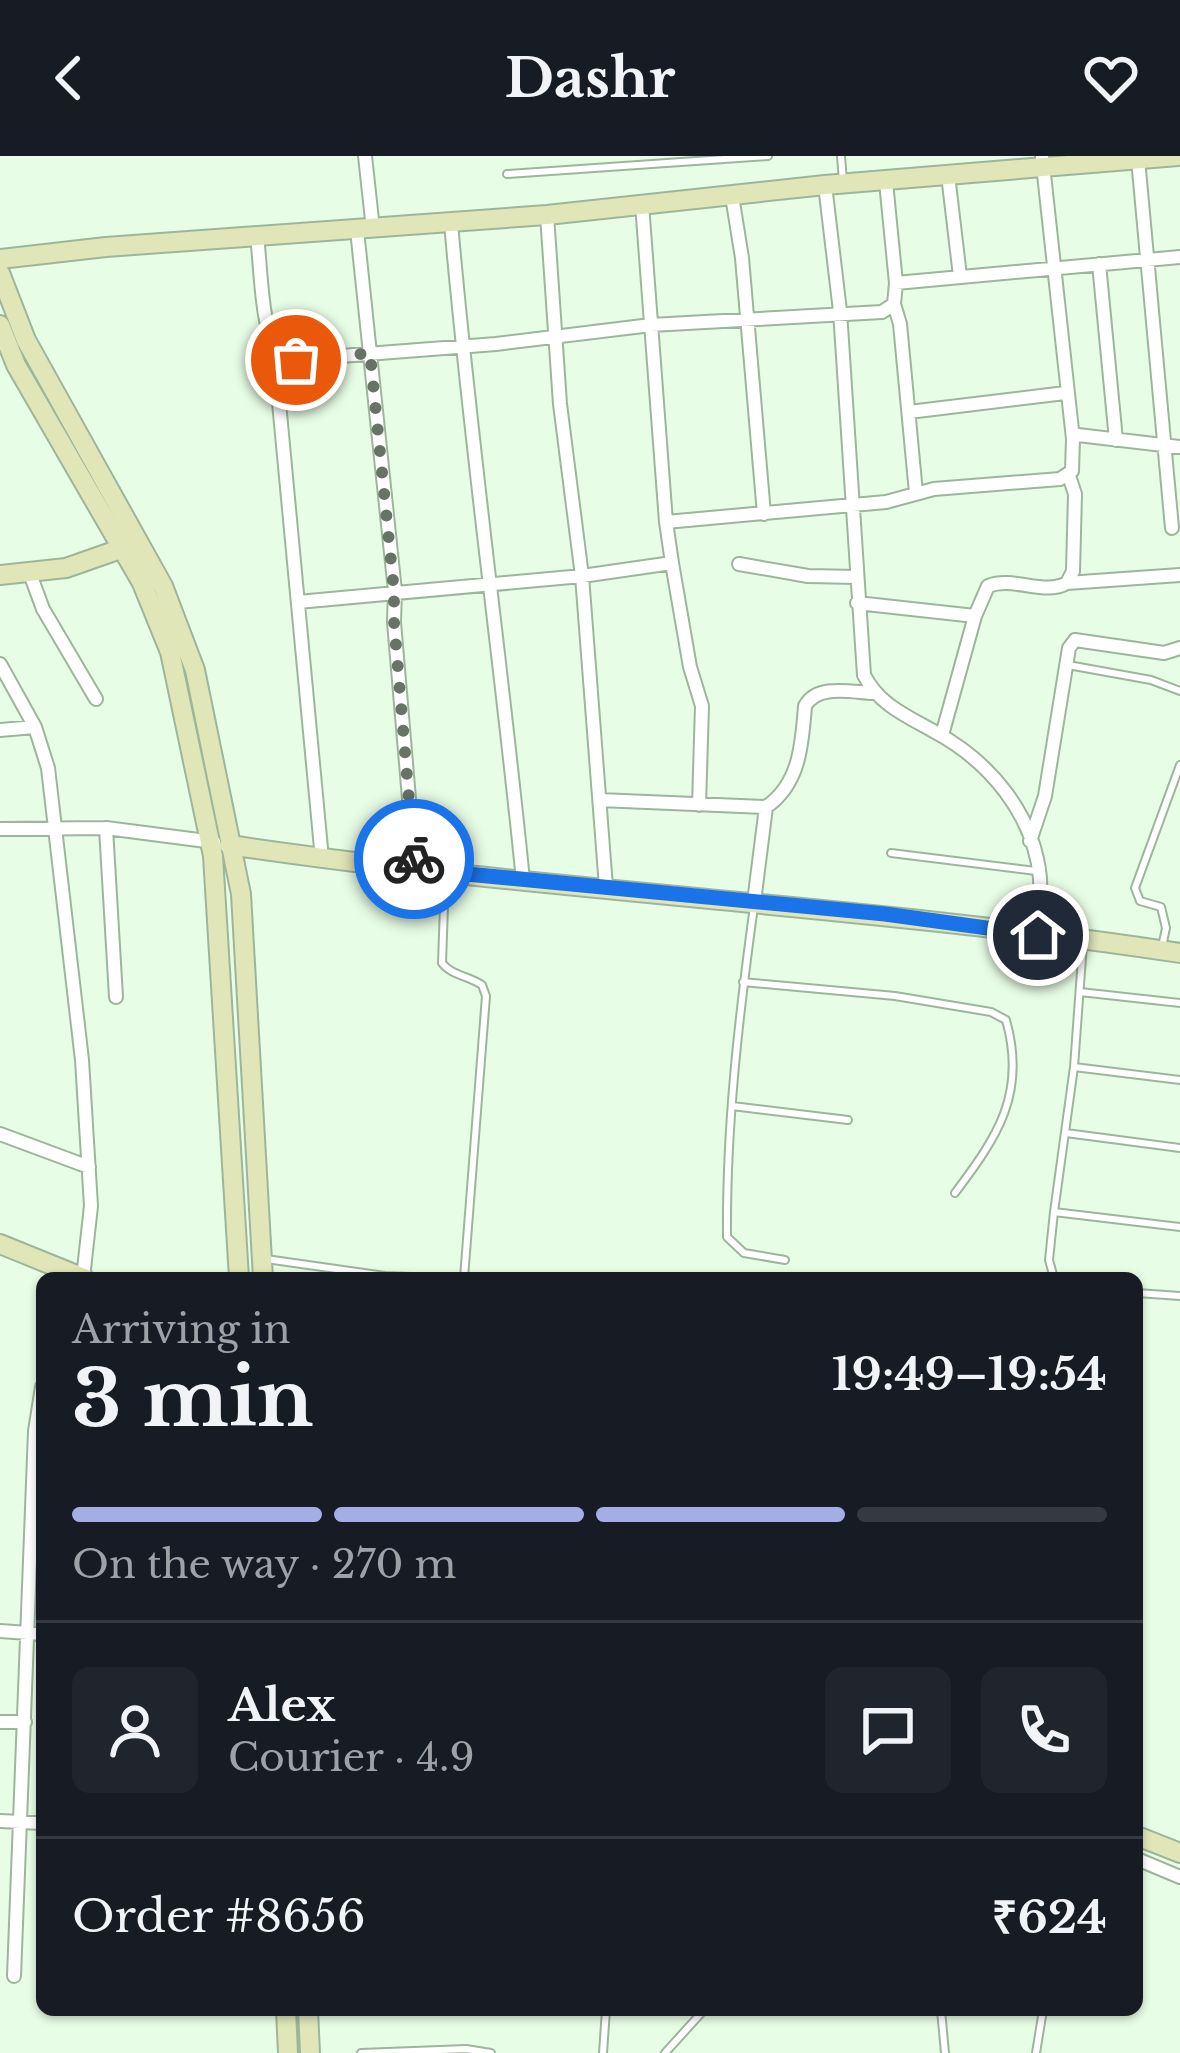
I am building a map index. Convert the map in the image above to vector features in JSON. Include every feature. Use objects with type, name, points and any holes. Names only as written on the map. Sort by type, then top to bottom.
[{"type":"street","points":[[365,156],[370,353],[415,869]]},
{"type":"street","points":[[0,259],[548,215],[886,182],[1043,161],[1178,156]]},
{"type":"street","points":[[1138,159],[1172,528]]},
{"type":"street","points":[[1043,161],[1073,439],[1069,476],[1075,494],[1072,571],[1067,583]]},
{"type":"street","points":[[948,175],[960,276]]},
{"type":"street","points":[[886,182],[894,304],[900,323],[916,493]]},
{"type":"street","points":[[834,184],[857,603],[862,662],[873,693]]},
{"type":"street","points":[[732,196],[764,514]]},
{"type":"street","points":[[642,204],[666,522],[689,667],[702,706],[699,805]]},
{"type":"street","points":[[548,215],[560,404],[583,576],[606,887]]},
{"type":"street","points":[[452,223],[523,880]]},
{"type":"street","points":[[257,237],[275,355],[284,366]]},
{"type":"street","points":[[896,283],[1180,257]]},
{"type":"street","points":[[1099,264],[1116,440]]},
{"type":"street","points":[[0,273],[26,340],[128,546]]},
{"type":"street","points":[[284,366],[296,360],[557,334],[840,311],[882,312],[894,304]]},
{"type":"street","points":[[0,325],[16,365],[128,546],[163,586],[195,670],[219,774],[239,1272]]},
{"type":"street","points":[[284,366],[278,392],[322,859]]},
{"type":"street","points":[[909,412],[1065,393]]},
{"type":"street","points":[[1073,439],[1092,435],[1180,447]]},
{"type":"street","points":[[666,522],[886,502],[916,493],[1069,476]]},
{"type":"street","points":[[0,575],[66,568],[128,546]]},
{"type":"street","points":[[298,602],[583,576],[672,563]]},
{"type":"street","points":[[739,565],[808,576],[856,577]]},
{"type":"street","points":[[29,572],[43,609],[96,699]]},
{"type":"street","points":[[942,735],[982,594],[994,582],[1052,588],[1180,575]]},
{"type":"street","points":[[857,603],[975,616]]},
{"type":"street","points":[[1030,841],[1045,796],[1069,648],[1075,640],[1164,653],[1180,648]]},
{"type":"street","points":[[0,664],[35,727],[48,768],[82,1060],[91,1206],[84,1272]]},
{"type":"street","points":[[599,800],[766,807],[783,795],[795,771],[810,696],[873,693],[963,747],[1000,782],[1030,841],[1039,872],[1038,935]]},
{"type":"street","points":[[0,730],[35,727]]},
{"type":"street","points":[[754,902],[766,807]]},
{"type":"street","points":[[106,828],[116,997]]},
{"type":"street","points":[[0,829],[106,828],[322,859],[754,902],[1171,952]]},
{"type":"street","points":[[220,843],[242,894],[263,1268]]},
{"type":"street","points":[[0,1134],[89,1167]]},
{"type":"street","points":[[0,1244],[68,1272]]},
{"type":"street","points":[[14,1976],[25,1722],[35,1633],[36,1424]]},
{"type":"street","points":[[0,1631],[35,1633]]},
{"type":"street","points":[[0,1722],[25,1722]]},
{"type":"street","points":[[0,1821],[36,1823]]},
{"type":"street","points":[[1143,1838],[1180,1853]]},
{"type":"street","points":[[1143,1862],[1180,1877]]},
{"type":"street","points":[[286,2016],[288,2053]]},
{"type":"street","points":[[308,2016],[310,2053]]},
{"type":"lane","points":[[507,174],[768,156]]},
{"type":"lane","points":[[834,184],[841,156]]},
{"type":"lane","points":[[1068,665],[1150,680],[1180,691]]},
{"type":"lane","points":[[1171,952],[1161,907],[1140,901],[1135,888],[1180,766]]},
{"type":"lane","points":[[891,853],[1039,872]]},
{"type":"lane","points":[[445,872],[442,963],[448,971],[482,985],[485,996],[464,1272]]},
{"type":"lane","points":[[754,902],[726,1167],[727,1238],[744,1252],[785,1260]]},
{"type":"lane","points":[[1052,1272],[1049,1260],[1074,1067],[1083,940]]},
{"type":"lane","points":[[743,982],[895,996],[991,1012],[1006,1020],[1010,1099],[995,1139],[956,1193]]},
{"type":"lane","points":[[1080,992],[1180,1003]]},
{"type":"lane","points":[[1074,1067],[1180,1080]]},
{"type":"lane","points":[[732,1106],[848,1120]]},
{"type":"lane","points":[[1066,1133],[1180,1148]]},
{"type":"lane","points":[[1054,1212],[1180,1227]]},
{"type":"lane","points":[[263,1268],[324,1272]]},
{"type":"lane","points":[[1143,1293],[1180,1296]]},
{"type":"lane","points":[[602,2053],[606,2016]]},
{"type":"lane","points":[[665,2053],[699,2016]]},
{"type":"lane","points":[[942,2016],[945,2053]]},
{"type":"lane","points":[[1036,2053],[1042,2016]]},
{"type":"lane","points":[[361,2053],[466,2049],[491,2053]]},
{"type":"way so far","points":[[296,360],[370,353],[414,859]]},
{"type":"route","points":[[414,859],[415,869],[885,914],[1038,935]]}]
